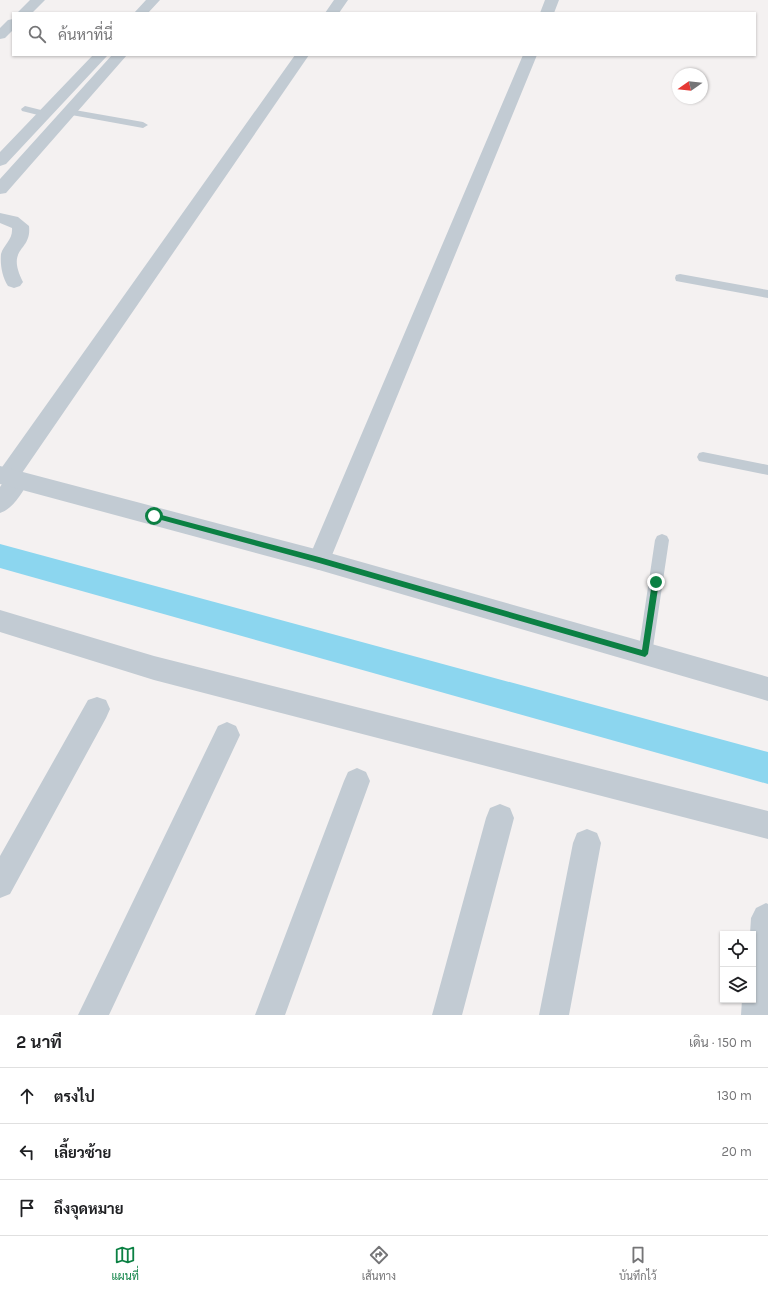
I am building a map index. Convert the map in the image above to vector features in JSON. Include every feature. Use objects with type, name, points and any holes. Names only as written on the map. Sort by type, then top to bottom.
[{"type":"street","points":[[25,12],[38,0]]},
{"type":"street","points":[[142,12],[153,0]]},
{"type":"street","points":[[333,12],[341,0]]},
{"type":"street","points":[[547,12],[552,0]]},
{"type":"street","points":[[0,35],[12,24]]},
{"type":"street","points":[[0,161],[100,56]]},
{"type":"street","points":[[0,189],[119,56]]},
{"type":"street","points":[[301,56],[6,486],[319,560],[768,689]]},
{"type":"street","points":[[319,560],[530,56]]},
{"type":"street","points":[[0,218],[12,221],[20,226],[21,235],[10,251],[6,262],[6,268],[14,282]]},
{"type":"street","points":[[0,621],[154,668],[768,825]]},
{"type":"street","points":[[0,884],[97,708]]},
{"type":"street","points":[[93,1015],[227,735]]},
{"type":"street","points":[[270,1015],[357,781]]},
{"type":"street","points":[[447,1015],[500,818]]},
{"type":"street","points":[[554,1015],[588,843]]},
{"type":"street","points":[[756,1015],[766,918]]},
{"type":"lane","points":[[25,109],[46,114]]},
{"type":"lane","points":[[69,112],[143,125]]},
{"type":"lane","points":[[680,278],[768,294]]},
{"type":"lane","points":[[703,457],[768,470]]},
{"type":"lane","points":[[645,654],[662,540]]},
{"type":"waterway","points":[[0,556],[768,768]]},
{"type":"route","points":[[154,516],[319,560],[645,654],[656,582]]}]
